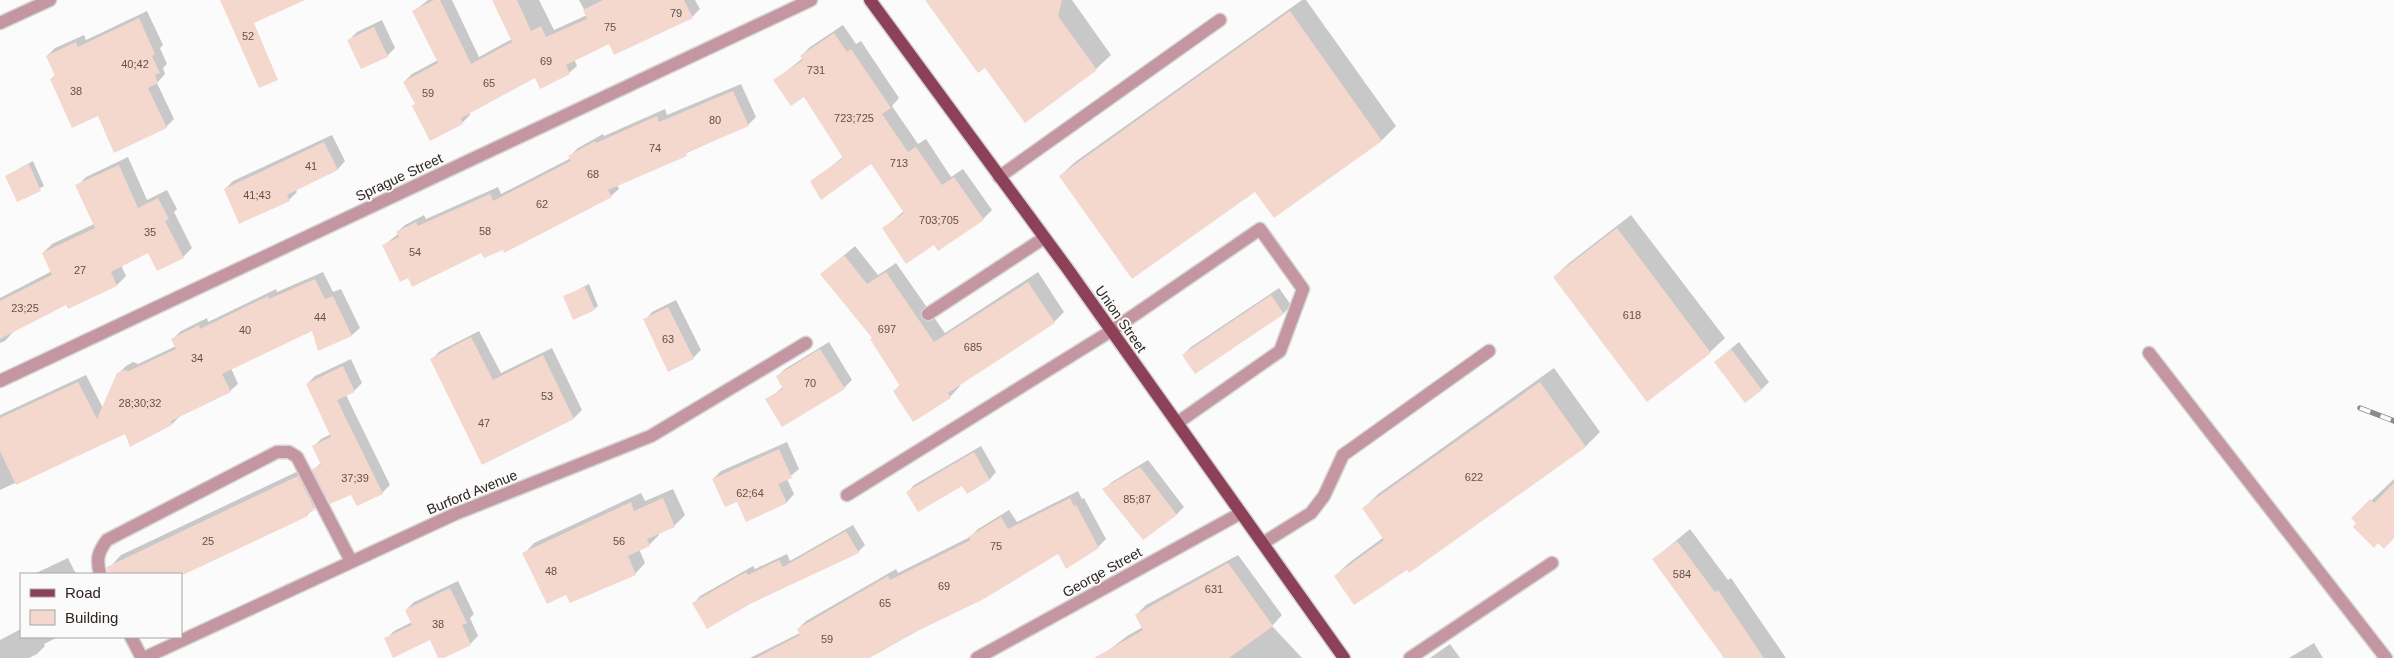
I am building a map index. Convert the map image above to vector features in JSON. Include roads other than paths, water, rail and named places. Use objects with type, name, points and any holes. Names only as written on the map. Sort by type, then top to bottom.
[{"type":"main road","name":"Union Street","points":[[876,2],[999,177],[1344,658]]},
{"type":"street","points":[[0,23],[50,0]]},
{"type":"street","name":"Sprague Street","points":[[0,381],[811,0]]},
{"type":"street","points":[[999,177],[1220,20]]},
{"type":"street","points":[[847,495],[1111,331],[1260,229],[1303,289],[1280,351],[1177,423]]},
{"type":"street","points":[[928,314],[1044,238]]},
{"type":"street","name":"Burford Avenue","points":[[143,658],[455,514],[651,436],[806,343]]},
{"type":"street","points":[[1262,543],[1311,513],[1324,496],[1343,455],[1489,351]]},
{"type":"street","points":[[2149,353],[2386,658]]},
{"type":"street","points":[[100,573],[97,561],[100,550],[108,540],[277,452],[289,452],[297,456],[351,562]]},
{"type":"street","name":"George Street","points":[[977,658],[1241,513]]},
{"type":"street","points":[[1410,658],[1552,563]]},
{"type":"street","points":[[132,638],[143,658]]},
{"type":"railway","points":[[2360,408],[2394,421]]}]
